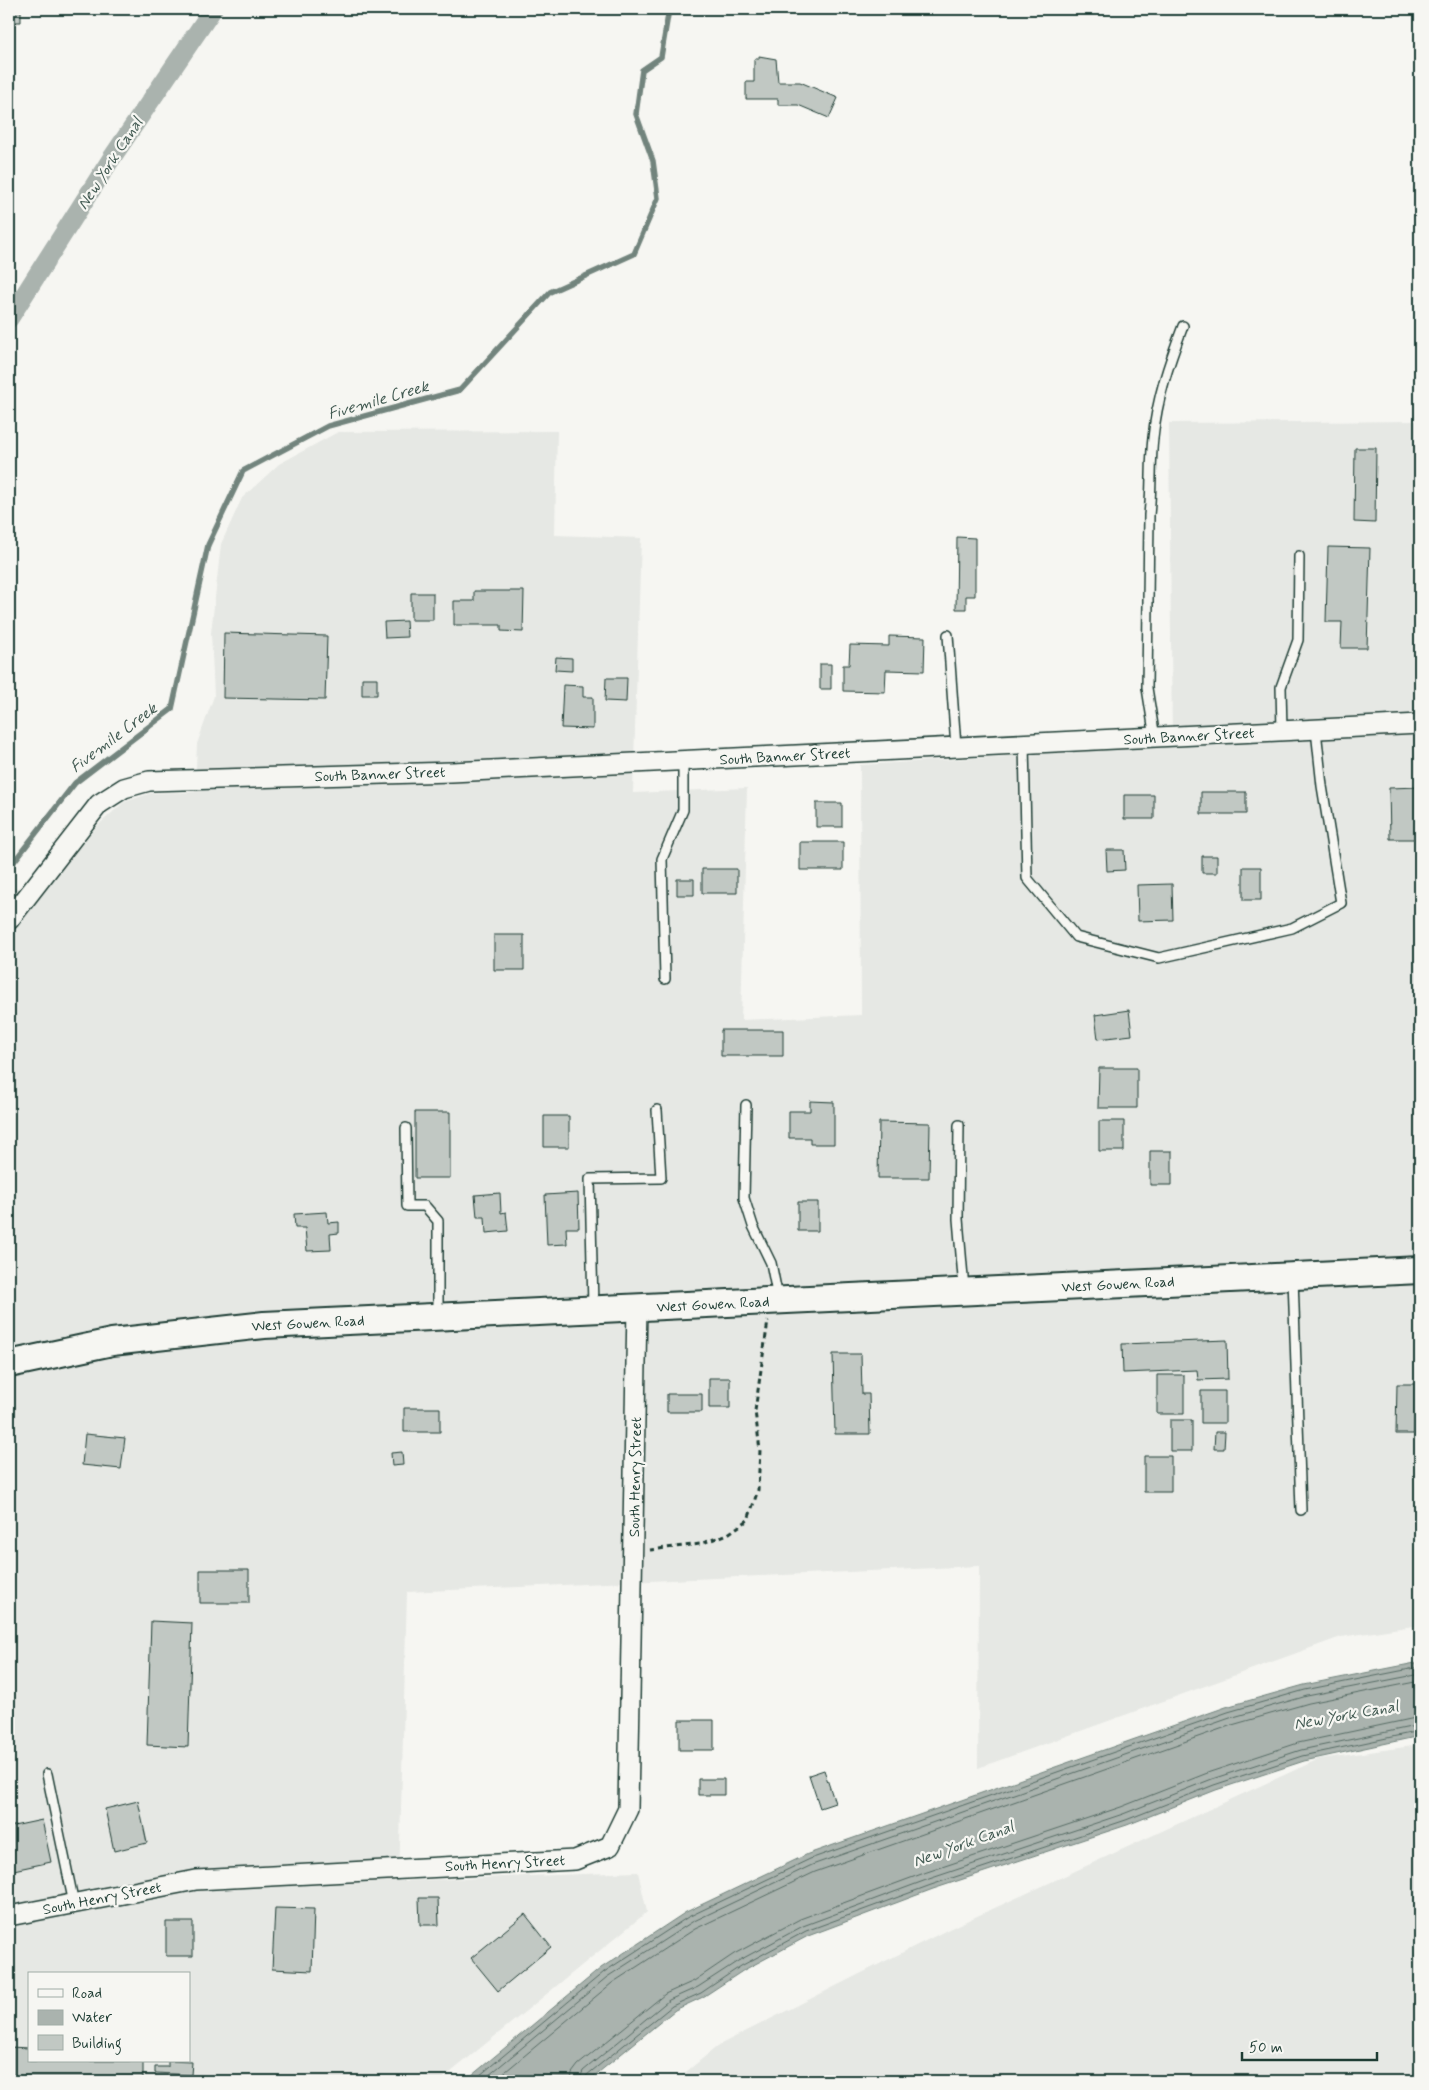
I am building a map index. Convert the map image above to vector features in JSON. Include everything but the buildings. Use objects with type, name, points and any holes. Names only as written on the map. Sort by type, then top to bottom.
[{"type":"street","name":"South Banner Street","points":[[9,920],[99,804],[124,788],[149,781],[452,772],[1420,724]]},
{"type":"street","name":"West Gowen Road","points":[[9,1364],[112,1342],[264,1325],[1420,1270]]},
{"type":"street","name":"South Henry Street","points":[[9,1916],[196,1880],[574,1860],[610,1846],[628,1809],[637,1307]]},
{"type":"lane","points":[[1155,738],[1147,688],[1152,438],[1163,379],[1184,326]]},
{"type":"lane","points":[[1282,731],[1281,687],[1298,640],[1299,556]]},
{"type":"lane","points":[[948,635],[956,747]]},
{"type":"lane","points":[[1024,744],[1027,878],[1076,938],[1159,958],[1292,928],[1341,903],[1322,786],[1316,730]]},
{"type":"lane","points":[[665,979],[662,859],[683,810],[683,761]]},
{"type":"lane","points":[[746,1105],[744,1198],[753,1226],[771,1263],[775,1301]]},
{"type":"lane","points":[[594,1309],[590,1179],[661,1178],[657,1110]]},
{"type":"lane","points":[[959,1125],[958,1219],[964,1292]]},
{"type":"lane","points":[[406,1128],[407,1206],[425,1206],[438,1221],[438,1316]]},
{"type":"lane","points":[[1292,1276],[1301,1510]]},
{"type":"lane","points":[[47,1774],[74,1904]]},
{"type":"path","points":[[634,1551],[700,1544],[728,1534],[748,1520],[758,1490],[760,1450],[755,1411],[775,1301]]},
{"type":"shaded area","points":[[1420,421],[1420,1625],[1341,1637],[978,1768],[979,1566],[407,1592],[399,1881],[638,1872],[647,1912],[440,2081],[9,2081],[9,888],[47,887],[96,827],[124,802],[151,793],[195,792],[197,744],[214,696],[211,633],[221,544],[242,498],[279,464],[338,432],[557,431],[555,535],[641,538],[633,793],[747,788],[741,1020],[861,1015],[860,765],[1172,746],[1169,423]]},
{"type":"shaded area","points":[[1420,1745],[1420,2081],[675,2081],[719,2045],[951,1928],[1319,1759]]},
{"type":"water","points":[[1420,1662],[1420,1736],[1304,1761],[1216,1790],[1127,1825],[933,1889],[808,1936],[744,1970],[703,1997],[675,2010],[588,2081],[465,2081],[601,1968],[686,1912],[808,1854],[1226,1707],[1304,1685]]},
{"type":"waterway","name":"New York Canal","points":[[9,319],[111,159],[213,9]]},
{"type":"waterway","name":"Fivemile Creek","points":[[9,868],[75,783],[172,709],[208,545],[243,471],[328,426],[460,390],[550,292],[634,254],[658,198],[653,161],[636,114],[642,70],[661,57],[669,9]]}]
